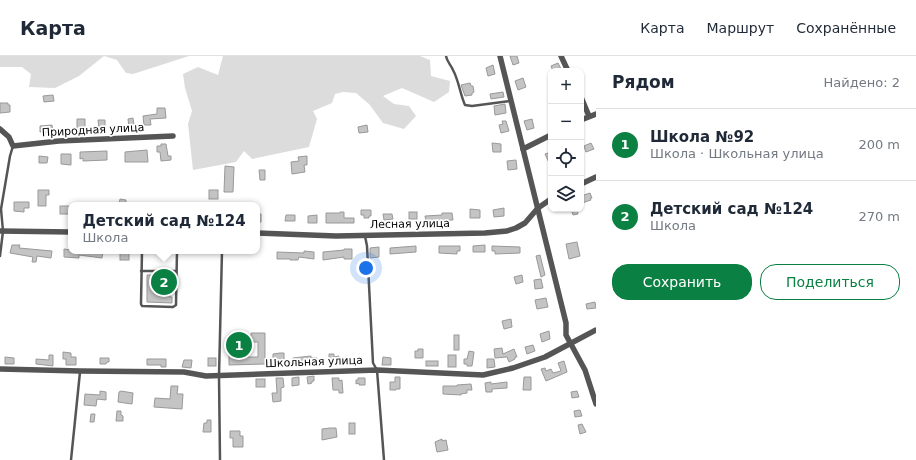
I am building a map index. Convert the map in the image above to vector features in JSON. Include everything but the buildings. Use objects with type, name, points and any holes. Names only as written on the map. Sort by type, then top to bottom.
[{"type":"street","points":[[500,56],[538,208],[550,264],[566,323],[566,336],[585,370],[596,404]]},
{"type":"street","points":[[561,56],[567,68]]},
{"type":"street","points":[[584,103],[590,116]]},
{"type":"street","points":[[584,119],[596,114]]},
{"type":"street","points":[[0,129],[9,137],[14,146]]},
{"type":"street","name":"Природная улица","points":[[14,146],[59,141],[173,136]]},
{"type":"street","points":[[523,149],[548,136]]},
{"type":"street","points":[[584,183],[596,177]]},
{"type":"street","name":"Лесная улица","points":[[260,233],[336,236],[485,233],[507,231],[525,223],[538,208],[548,201]]},
{"type":"street","points":[[1,231],[68,232]]},
{"type":"street","name":"Школьная улица","points":[[0,369],[184,372],[206,376],[219,376],[224,374],[377,370],[483,375],[513,368],[545,357],[596,330]]},
{"type":"lane","points":[[446,56],[447,62],[454,70],[461,97],[465,105],[472,106],[511,100]]},
{"type":"lane","points":[[0,256],[2,209],[10,156],[14,146]]},
{"type":"lane","points":[[364,235],[367,246],[373,363],[377,370],[384,460]]},
{"type":"lane","points":[[142,254],[142,306],[173,307],[176,305],[177,254]]},
{"type":"lane","points":[[220,460],[219,376],[222,254]]},
{"type":"lane","points":[[142,271],[176,271]]},
{"type":"lane","points":[[71,460],[80,371]]},
{"type":"shaded area","points":[[0,56],[104,56],[79,76],[55,88],[29,87],[31,74],[22,67],[0,67]]},
{"type":"shaded area","points":[[104,56],[189,56],[133,74],[126,73],[117,60]]},
{"type":"shaded area","points":[[223,56],[420,56],[430,60],[431,76],[450,81],[449,92],[434,102],[402,88],[383,96],[394,104],[409,106],[416,116],[404,129],[383,123],[369,104],[356,93],[343,92],[335,94],[332,103],[313,111],[317,119],[309,147],[252,159],[244,151],[236,162],[193,170],[188,124],[192,111],[185,88],[183,74],[198,67],[218,75]]},
{"type":"place","name":"Детский сад №124","points":[[164,282]]},
{"type":"place","name":"Школа №92","points":[[239,345]]}]
